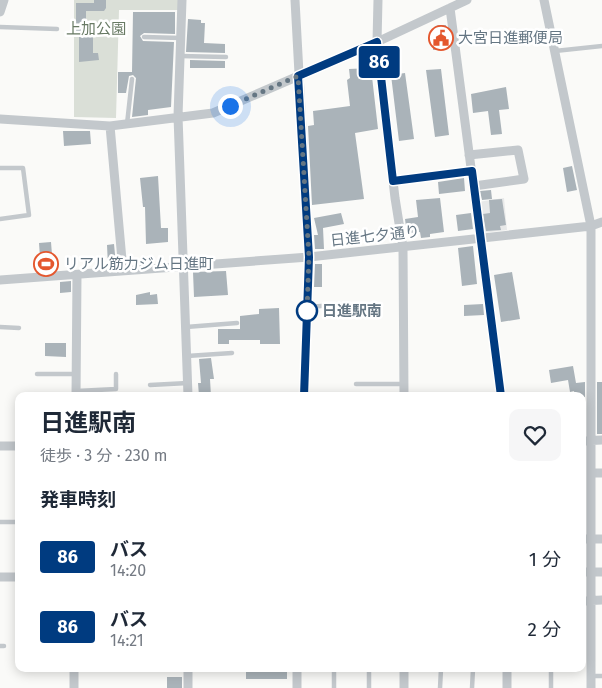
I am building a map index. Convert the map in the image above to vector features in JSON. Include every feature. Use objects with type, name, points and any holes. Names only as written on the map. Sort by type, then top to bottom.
[{"type":"street","points":[[0,12],[4,0]]},
{"type":"street","points":[[182,0],[178,116],[188,392]]},
{"type":"street","points":[[295,0],[309,257],[304,392]]},
{"type":"street","points":[[378,0],[377,42],[393,181],[403,248],[404,392]]},
{"type":"street","points":[[0,119],[110,126],[178,116],[212,114],[377,42],[467,0]]},
{"type":"street","points":[[544,0],[591,226],[591,373],[587,441],[591,474],[587,539],[587,601],[591,688]]},
{"type":"street","points":[[450,8],[500,392]]},
{"type":"street","points":[[110,126],[123,271]]},
{"type":"street","points":[[469,155],[518,150],[524,179],[474,186]]},
{"type":"street","points":[[393,181],[472,171]]},
{"type":"street","name":"日進七夕通り","points":[[0,280],[309,257],[403,248],[591,226],[602,222]]},
{"type":"street","points":[[76,392],[77,275]]},
{"type":"street","points":[[591,373],[602,373]]},
{"type":"street","points":[[587,441],[602,440]]},
{"type":"street","points":[[0,446],[15,446]]},
{"type":"street","points":[[591,474],[602,473]]},
{"type":"street","points":[[587,539],[602,539]]},
{"type":"street","points":[[587,572],[602,572]]},
{"type":"street","points":[[0,577],[15,577]]},
{"type":"street","points":[[587,601],[602,600]]},
{"type":"street","points":[[74,672],[74,688]]},
{"type":"street","points":[[188,672],[188,688]]},
{"type":"street","points":[[297,672],[297,688]]},
{"type":"street","points":[[404,672],[404,688]]},
{"type":"street","points":[[507,672],[507,688]]},
{"type":"lane","points":[[0,27],[57,29]]},
{"type":"lane","points":[[144,37],[180,38]]},
{"type":"lane","points":[[555,50],[602,46]]},
{"type":"lane","points":[[180,56],[226,57]]},
{"type":"lane","points":[[127,124],[132,79]]},
{"type":"lane","points":[[0,168],[22,168],[29,215],[0,219]]},
{"type":"lane","points":[[307,307],[336,305]]},
{"type":"lane","points":[[186,327],[237,323]]},
{"type":"lane","points":[[0,327],[19,328]]},
{"type":"lane","points":[[187,356],[232,353]]},
{"type":"lane","points":[[38,374],[76,374]]},
{"type":"lane","points":[[89,392],[116,388],[116,374]]},
{"type":"lane","points":[[150,385],[188,383]]},
{"type":"lane","points":[[356,384],[404,384]]},
{"type":"lane","points":[[0,522],[15,522]]},
{"type":"lane","points":[[334,672],[334,688]]},
{"type":"lane","points":[[369,672],[369,688]]},
{"type":"lane","points":[[440,672],[440,688]]},
{"type":"lane","points":[[472,688],[473,672]]},
{"type":"lane","points":[[551,672],[551,688]]},
{"type":"lane","points":[[591,676],[602,676]]},
{"type":"shaded area","points":[[504,198],[507,230],[483,233],[478,202]]},
{"type":"green space","name":"上加公園","points":[[74,0],[178,0],[178,10],[119,10],[116,118],[74,117]]},
{"type":"building","points":[[94,0],[106,0],[106,8],[104,11],[86,11],[86,35],[76,35],[76,3],[94,3]]},
{"type":"building","points":[[133,12],[175,12],[175,34],[144,33],[140,36],[143,41],[174,42],[171,107],[148,110],[148,115],[132,117],[136,78],[133,75],[129,76],[126,93],[118,93],[118,72],[132,72]]},
{"type":"building","points":[[188,19],[201,20],[201,23],[205,23],[204,43],[225,44],[225,53],[186,52]]},
{"type":"building","name":"大宮日進郵便局","points":[[446,25],[448,49],[433,50],[434,27]]},
{"type":"building","points":[[79,35],[93,35],[93,53],[98,53],[99,60],[79,62]]},
{"type":"building","points":[[190,60],[225,61],[225,68],[190,68]]},
{"type":"building","points":[[371,68],[378,129],[355,133],[364,199],[312,205],[308,126],[314,125],[313,111],[350,106],[347,80],[350,78],[349,69]]},
{"type":"building","points":[[441,69],[449,135],[435,137],[426,70]]},
{"type":"building","points":[[405,73],[414,139],[399,141],[391,75]]},
{"type":"building","points":[[506,87],[509,109],[499,110],[502,134],[491,135],[488,111],[473,113],[471,94]]},
{"type":"building","points":[[63,131],[90,131],[91,144],[64,146]]},
{"type":"building","points":[[572,166],[577,190],[567,192],[563,168]]},
{"type":"building","points":[[158,176],[161,228],[168,228],[168,242],[146,244],[145,207],[143,207],[140,178]]},
{"type":"building","points":[[464,178],[465,191],[439,194],[438,182]]},
{"type":"building","points":[[491,190],[492,199],[482,200],[480,191]]},
{"type":"building","points":[[440,198],[444,232],[430,234],[430,237],[421,238],[420,232],[407,234],[405,219],[418,217],[416,200]]},
{"type":"building","points":[[502,199],[506,225],[500,226],[501,230],[486,231],[483,214],[490,213],[489,200]]},
{"type":"building","points":[[341,213],[344,224],[323,228],[324,249],[315,249],[314,235],[318,235],[314,218]]},
{"type":"building","points":[[471,213],[473,229],[458,231],[456,215]]},
{"type":"building","points":[[51,242],[53,267],[51,270],[41,271],[39,243]]},
{"type":"building","points":[[114,244],[116,265],[108,266],[107,245]]},
{"type":"building","points":[[473,246],[477,284],[462,286],[458,248]]},
{"type":"building","points":[[315,264],[322,264],[322,287],[314,287]]},
{"type":"building","points":[[226,271],[228,295],[194,297],[193,272]]},
{"type":"building","points":[[512,272],[520,319],[501,322],[494,275]]},
{"type":"building","points":[[71,281],[71,292],[60,293],[60,282]]},
{"type":"building","points":[[150,292],[150,295],[157,294],[158,304],[136,305],[136,295]]},
{"type":"building","points":[[483,304],[484,315],[464,316],[464,305]]},
{"type":"building","points":[[279,308],[280,344],[260,344],[260,340],[229,340],[229,344],[218,344],[218,329],[240,329],[240,316],[259,314],[259,309]]},
{"type":"building","points":[[45,343],[66,343],[66,357],[45,356]]},
{"type":"building","points":[[211,358],[214,379],[210,379],[211,392],[199,392],[198,383],[201,383],[199,359]]},
{"type":"building","points":[[573,366],[576,383],[585,382],[585,392],[570,392],[568,380],[551,383],[549,370]]},
{"type":"building","points":[[597,382],[602,382],[602,434],[597,434]]},
{"type":"building","points":[[246,672],[287,672],[287,679],[246,679]]},
{"type":"building","points":[[167,677],[182,677],[182,688],[167,688]]},
{"type":"bus line","name":"86","points":[[304,392],[309,257],[298,76],[377,42],[393,181],[472,171],[500,392]]},
{"type":"place","name":"大宮日進郵便局","points":[[441,38]]},
{"type":"place","name":"リアル筋力ジム日進町","points":[[46,264]]},
{"type":"place","name":"日進駅南","points":[[307,311]]},
{"type":"route","points":[[230,106],[298,76],[309,257],[307,311]]}]
